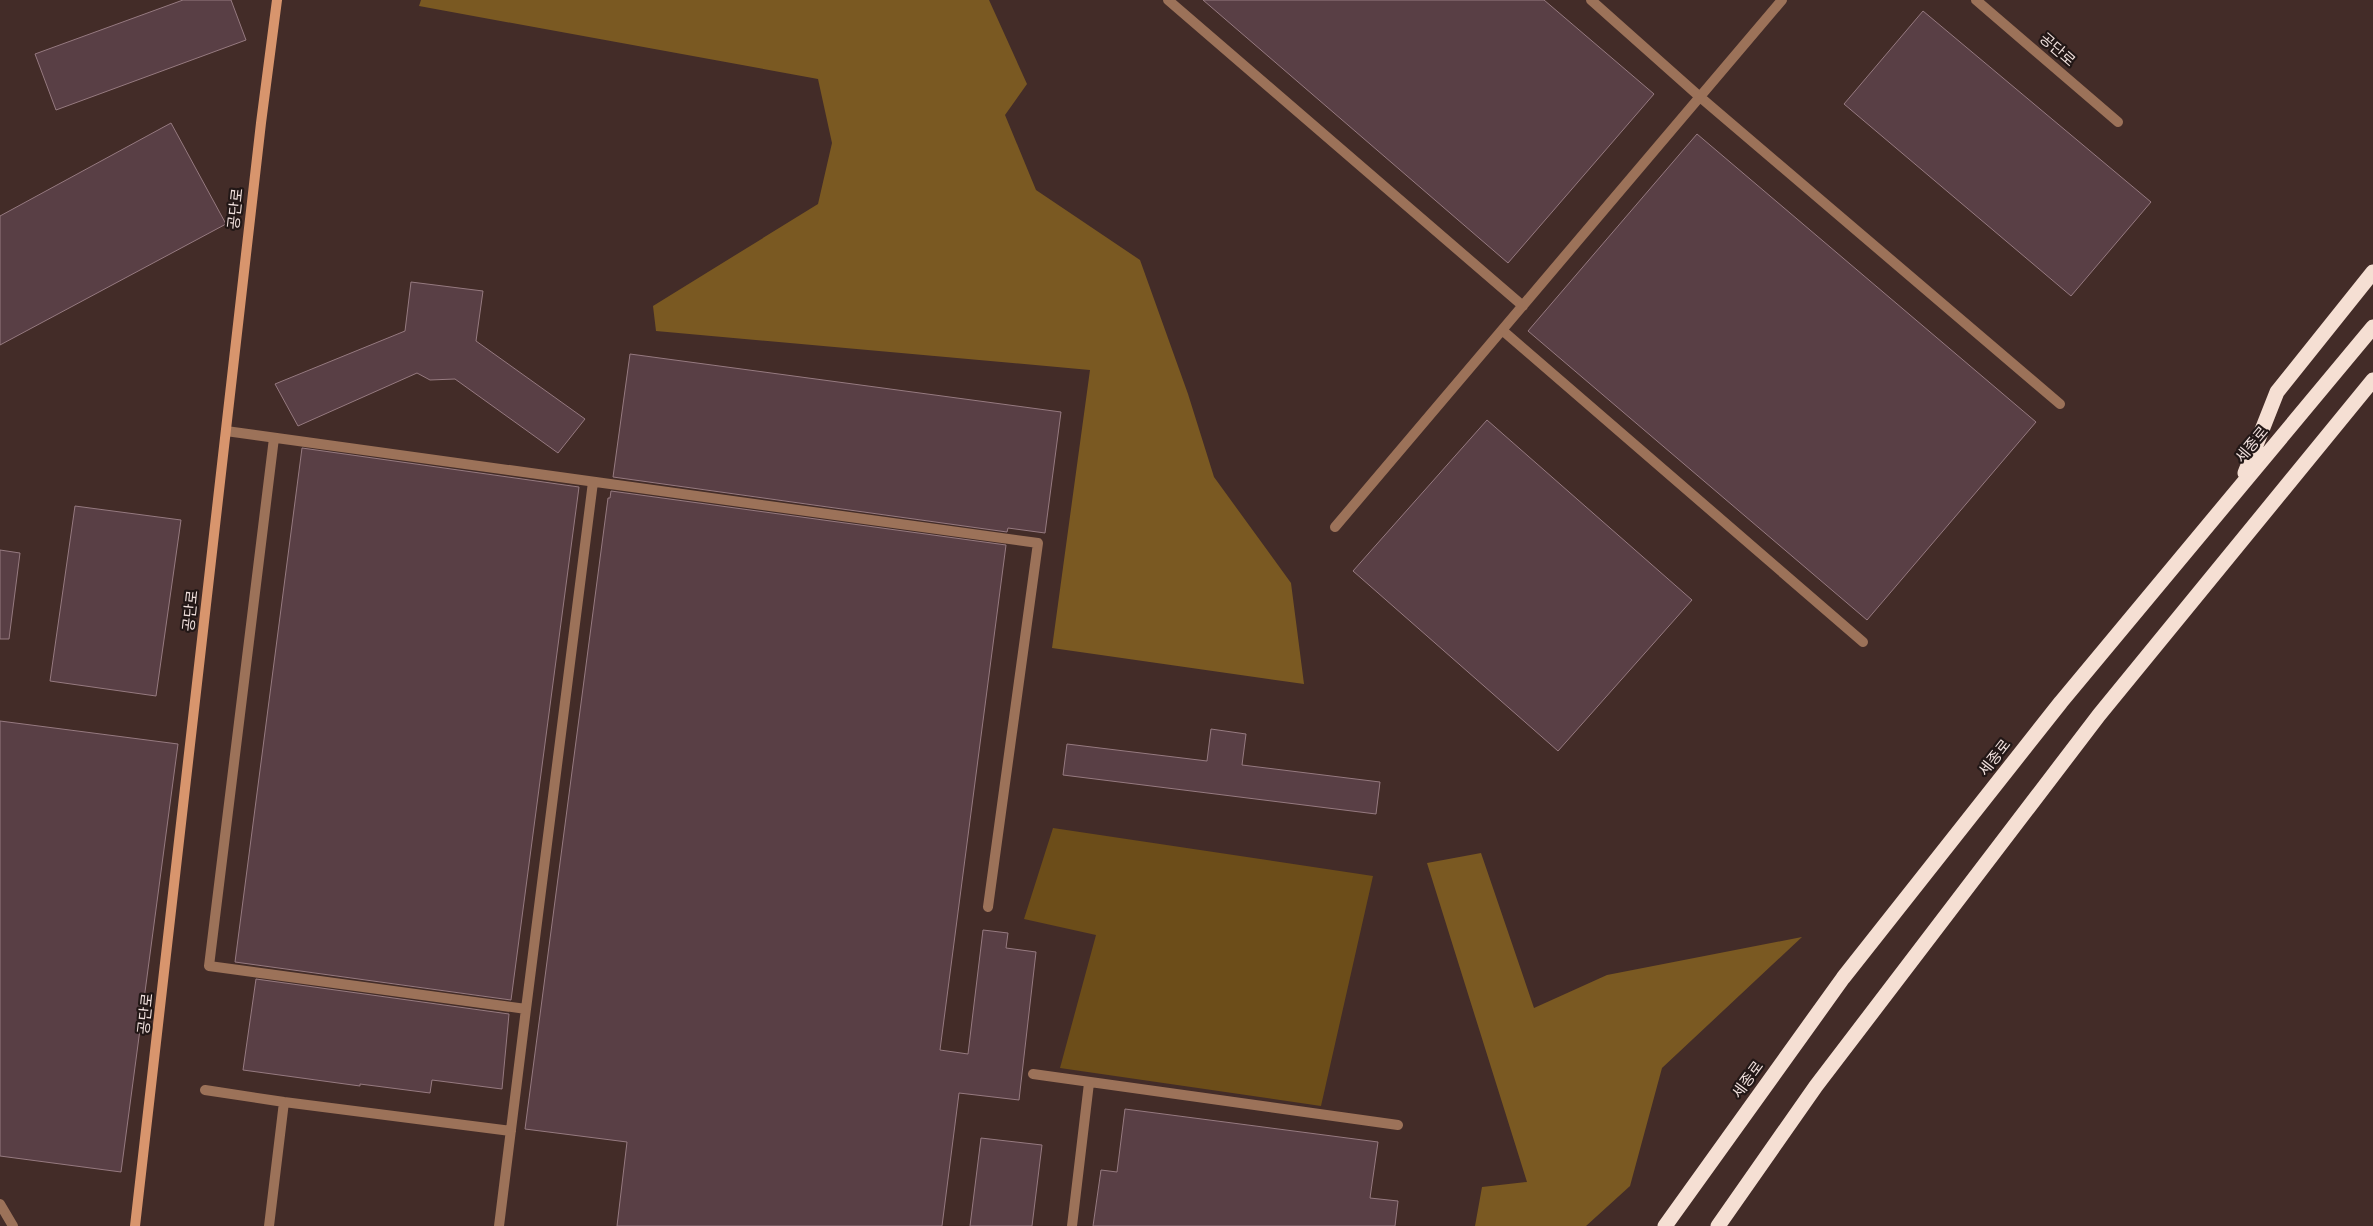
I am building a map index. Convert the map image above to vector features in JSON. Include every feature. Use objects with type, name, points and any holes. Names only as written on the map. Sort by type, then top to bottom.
[{"type":"highway","points":[[2239,488],[2277,392],[2373,272]]},
{"type":"highway","name":"세종로","points":[[1665,1226],[1843,978],[2061,702],[2373,327]]},
{"type":"highway","points":[[1718,1226],[1816,1086],[2099,715],[2373,380]]},
{"type":"street","name":"공단로","points":[[135,1226],[277,0]]},
{"type":"street","points":[[1168,0],[1523,306]]},
{"type":"street","points":[[1592,0],[1700,97],[2060,404]]},
{"type":"street","points":[[1334,527],[1782,0]]},
{"type":"street","name":"공단로","points":[[1976,0],[2118,122]]},
{"type":"street","points":[[1502,330],[1863,642]]},
{"type":"street","points":[[226,431],[1038,543],[988,907]]},
{"type":"street","points":[[274,438],[209,966],[526,1009]]},
{"type":"street","points":[[499,1226],[593,482]]},
{"type":"street","points":[[1033,1074],[1398,1125]]},
{"type":"street","points":[[1072,1226],[1089,1083]]},
{"type":"street","points":[[205,1090],[511,1131]]},
{"type":"street","points":[[270,1226],[284,1102]]},
{"type":"street","points":[[0,1204],[13,1226]]},
{"type":"shaded area","points":[[421,0],[989,0],[1027,84],[1005,115],[1036,190],[1140,260],[1188,394],[1214,477],[1291,583],[1304,684],[1052,648],[1090,370],[656,331],[653,306],[818,204],[832,143],[818,79],[419,6]]},
{"type":"shaded area","points":[[1053,828],[1373,876],[1321,1106],[1060,1068],[1096,935],[1024,919]]},
{"type":"shaded area","points":[[1481,853],[1534,1008],[1607,975],[1802,937],[1662,1068],[1630,1186],[1586,1226],[1475,1226],[1482,1187],[1527,1182],[1427,863]]},
{"type":"building","points":[[183,0],[231,0],[246,40],[56,110],[35,54]]},
{"type":"building","points":[[1203,0],[1544,0],[1654,94],[1508,263]]},
{"type":"building","points":[[1923,11],[2151,202],[2071,296],[1844,104]]},
{"type":"building","points":[[171,123],[226,224],[0,345],[0,216]]},
{"type":"building","points":[[1697,134],[2036,422],[1867,620],[1528,331]]},
{"type":"building","points":[[411,282],[483,291],[476,341],[585,419],[558,453],[455,379],[430,380],[417,373],[298,426],[275,384],[405,331]]},
{"type":"building","points":[[630,354],[1061,412],[1045,533],[1008,528],[1007,532],[613,477]]},
{"type":"building","points":[[1487,420],[1692,600],[1558,751],[1353,571]]},
{"type":"building","points":[[302,448],[579,487],[511,1000],[235,962]]},
{"type":"building","points":[[611,491],[1006,545],[940,1050],[968,1054],[983,930],[1008,933],[1006,948],[1036,952],[1019,1100],[959,1093],[942,1226],[617,1226],[627,1142],[525,1129],[608,498],[610,498]]},
{"type":"building","points":[[75,506],[181,520],[156,696],[50,681]]},
{"type":"building","points":[[0,550],[20,553],[9,639],[0,639]]},
{"type":"building","points":[[0,721],[178,744],[121,1172],[0,1156]]},
{"type":"building","points":[[1211,729],[1246,734],[1242,765],[1380,782],[1376,814],[1063,775],[1067,744],[1207,761]]},
{"type":"building","points":[[256,979],[509,1014],[502,1089],[432,1080],[430,1093],[360,1084],[360,1086],[243,1070]]},
{"type":"building","points":[[1125,1109],[1378,1142],[1370,1198],[1398,1201],[1395,1226],[1093,1226],[1101,1170],[1117,1172]]},
{"type":"building","points":[[981,1138],[1042,1145],[1032,1226],[970,1226]]}]
